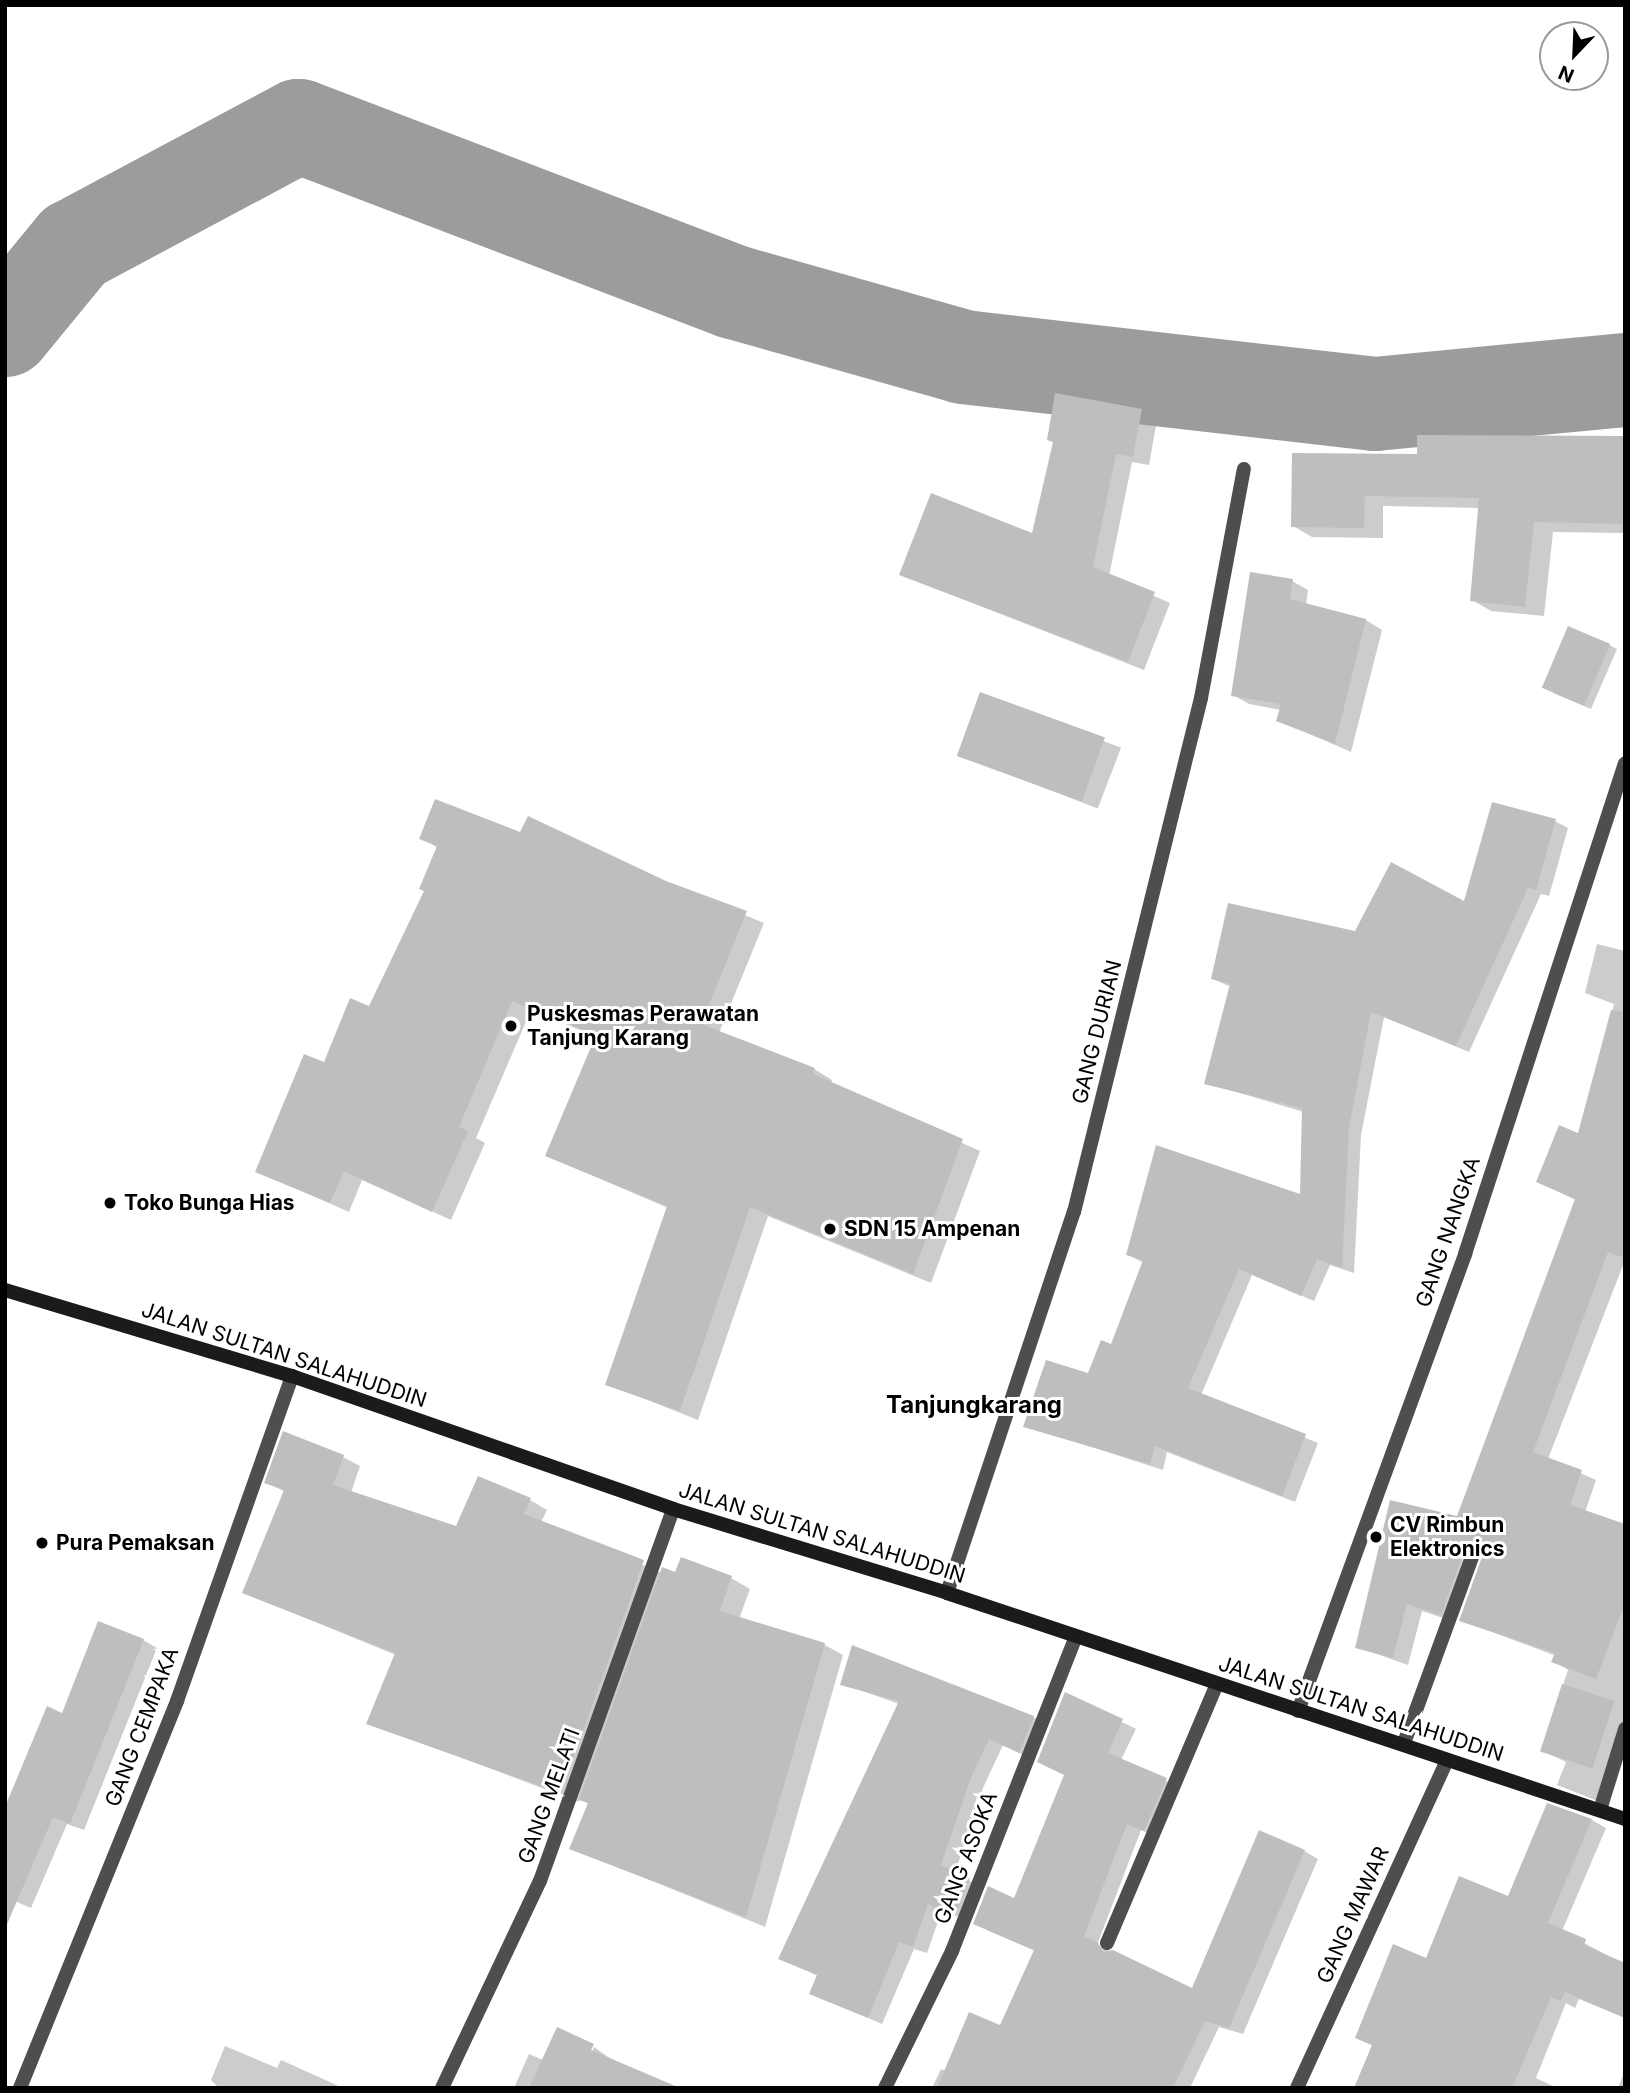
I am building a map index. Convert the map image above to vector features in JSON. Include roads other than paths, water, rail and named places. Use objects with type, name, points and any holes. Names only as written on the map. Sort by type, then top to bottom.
[{"type":"main road","name":"JALAN SULTAN SALAHUDDIN","points":[[5,1290],[292,1376],[673,1509],[947,1593],[1075,1638],[1404,1743],[1625,1819]]},
{"type":"street","name":"GANG DURIAN","points":[[947,1593],[1074,1212],[1201,698],[1244,470]]},
{"type":"street","name":"GANG NANGKA","points":[[1298,1711],[1465,1254],[1625,763]]},
{"type":"street","name":"GANG CEMPAKA","points":[[20,2088],[177,1701],[292,1376]]},
{"type":"street","name":"GANG MELATI","points":[[442,2088],[540,1881],[673,1509]]},
{"type":"street","points":[[1404,1743],[1473,1554]]},
{"type":"street","name":"GANG ASOKA","points":[[885,2088],[953,1951],[1075,1638]]},
{"type":"street","points":[[1107,1944],[1217,1684]]},
{"type":"street","points":[[1600,1811],[1625,1729]]},
{"type":"street","name":"GANG MAWAR","points":[[1297,2088],[1447,1760]]},
{"type":"waterway","points":[[5,330],[74,246],[299,126],[734,292],[963,357],[1375,404],[1625,380]]},
{"type":"place","name":"Puskesmas Perawatan Tanjung Karang","points":[[511,1026]]},
{"type":"place","name":"Toko Bunga Hias","points":[[110,1203]]},
{"type":"place","name":"SDN 15 Ampenan","points":[[830,1229]]},
{"type":"place","name":"CV Rimbun Elektronics","points":[[1376,1537]]},
{"type":"place","name":"Pura Pemaksan","points":[[42,1543]]},
{"type":"district","name":"Tanjungkarang","points":[[974,1405]]}]
